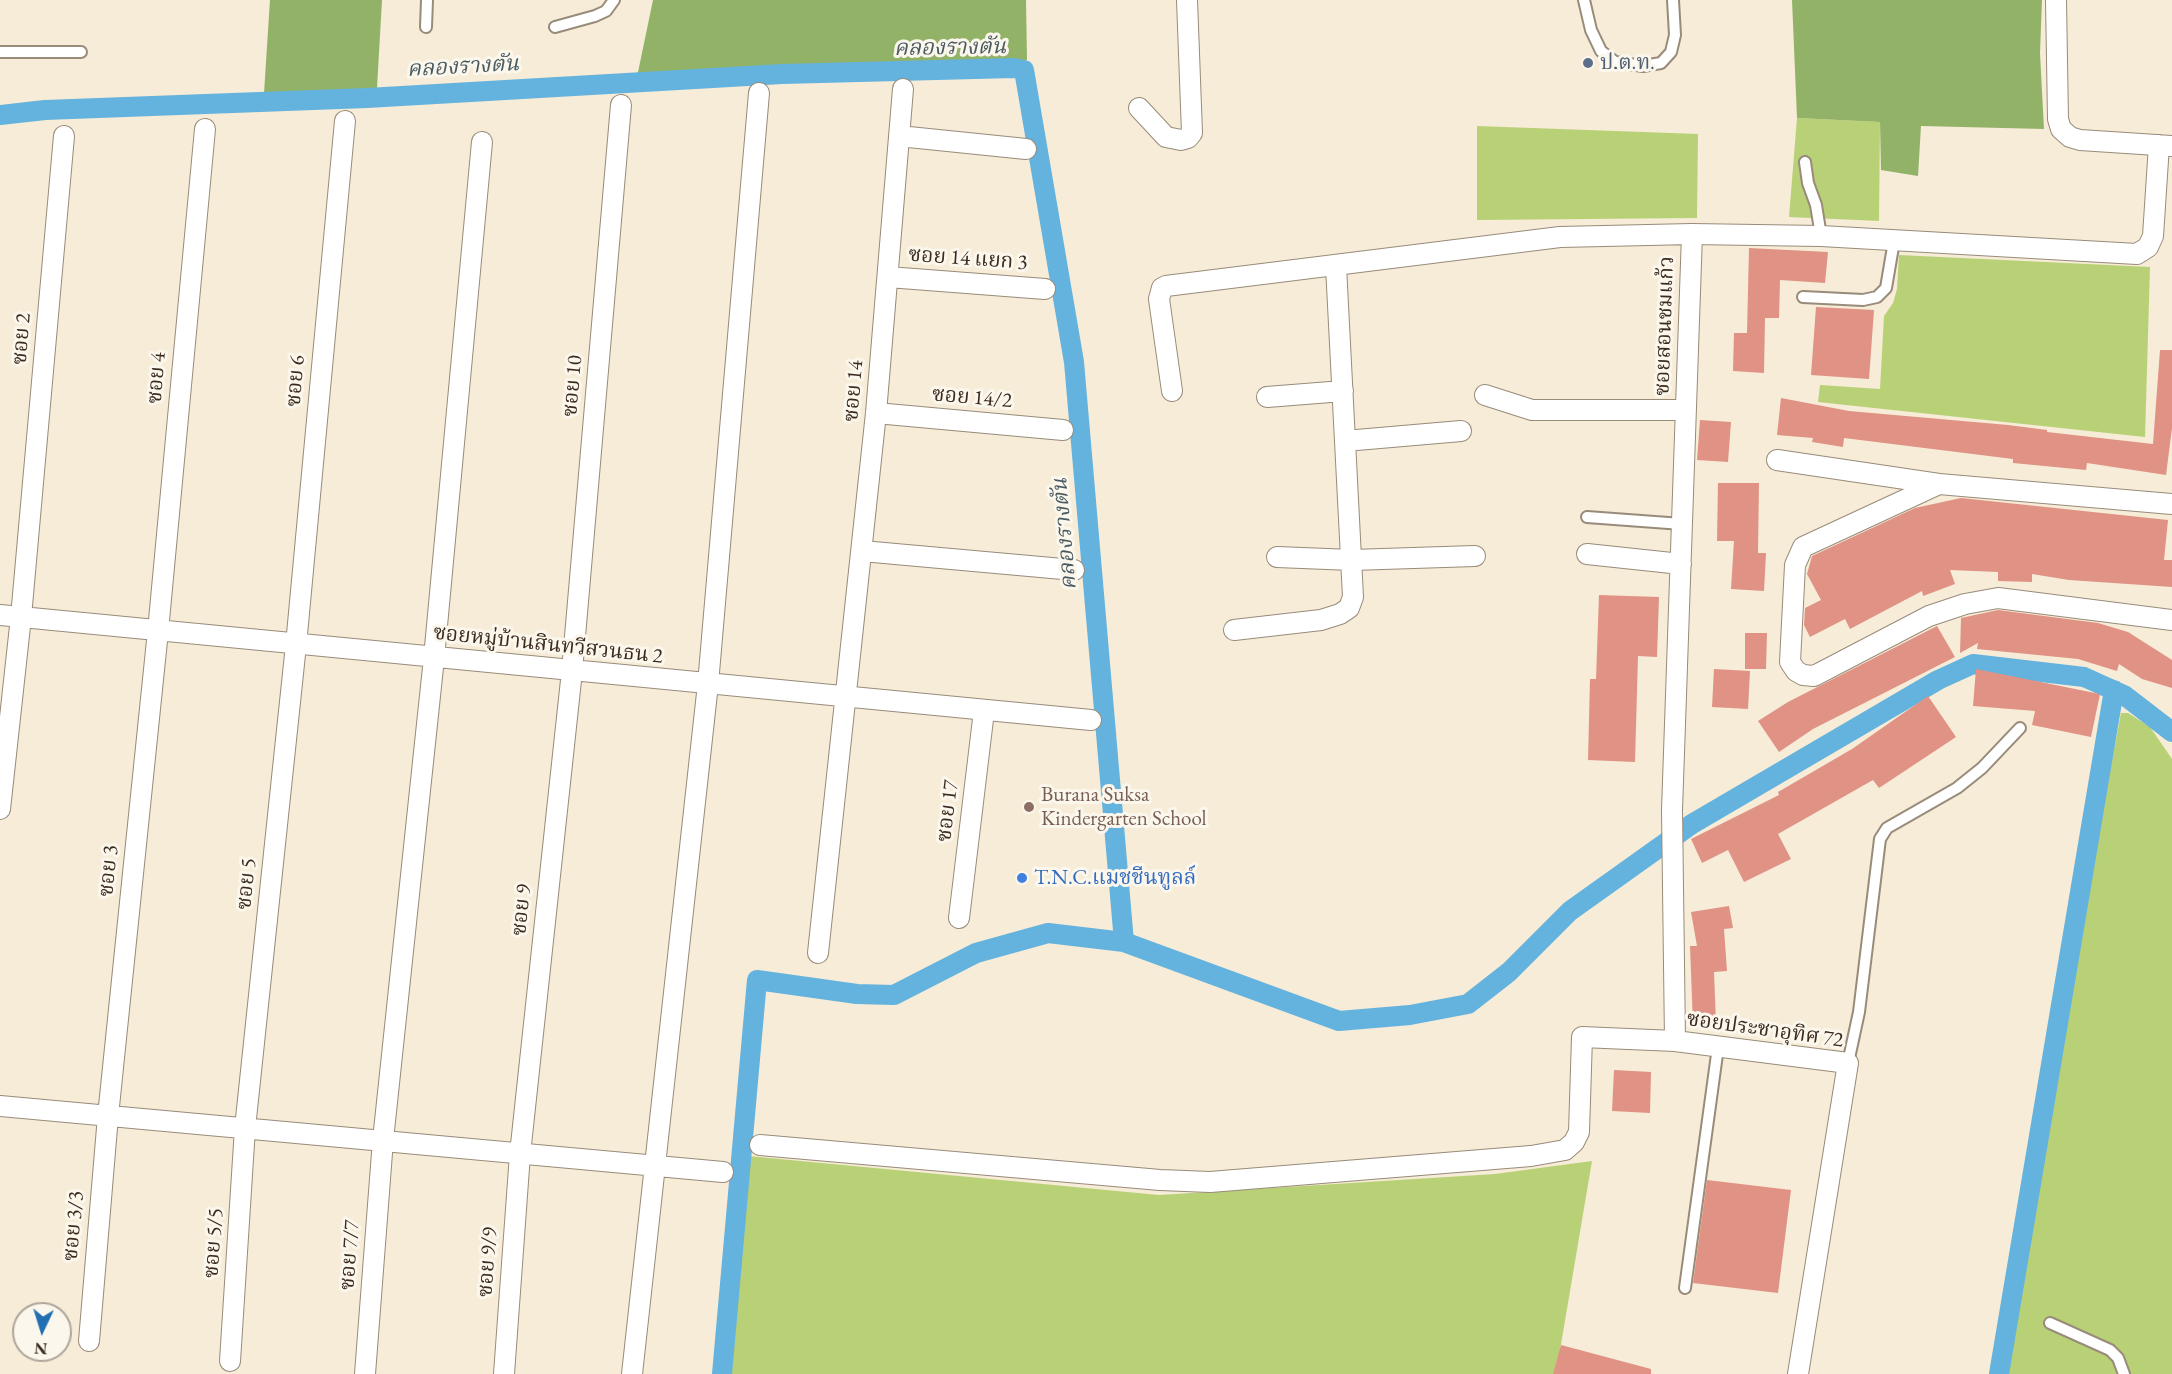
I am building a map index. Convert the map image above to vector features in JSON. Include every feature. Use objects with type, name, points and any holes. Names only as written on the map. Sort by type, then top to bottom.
[{"type":"street","points":[[1138,108],[1166,137],[1181,140],[1188,138],[1191,133],[1187,0]]},
{"type":"street","points":[[2056,0],[2058,119],[2061,129],[2070,137],[2080,140],[2165,145]]},
{"type":"street","name":"ซอย 14","points":[[818,953],[848,698],[876,413],[903,89]]},
{"type":"street","points":[[632,1374],[657,1166],[708,684],[759,93]]},
{"type":"street","name":"ซอย 10","points":[[572,671],[621,105]]},
{"type":"street","name":"ซอย 6","points":[[296,645],[345,121]]},
{"type":"street","name":"ซอย 4","points":[[158,631],[205,129]]},
{"type":"street","name":"ซอย 2","points":[[0,809],[21,617],[64,136]]},
{"type":"street","points":[[899,136],[1026,149]]},
{"type":"street","points":[[434,658],[482,142]]},
{"type":"street","name":"ซอยสอนชมแก้ว","points":[[1674,873],[1672,810],[1692,234],[1821,236],[2137,254],[2148,247],[2153,236],[2165,145]]},
{"type":"street","points":[[1172,391],[1159,299],[1162,288],[1174,283],[1336,266],[1560,237],[1692,234]]},
{"type":"street","points":[[1234,630],[1321,620],[1340,614],[1349,608],[1353,597],[1336,266]]},
{"type":"street","name":"ซอย 14 แยก 3","points":[[888,277],[1045,289]]},
{"type":"street","points":[[1267,397],[1342,392]]},
{"type":"street","points":[[1485,395],[1532,410],[1686,410]]},
{"type":"street","name":"ซอย 14/2","points":[[876,413],[1063,430]]},
{"type":"street","points":[[1345,441],[1461,431]]},
{"type":"street","points":[[1777,460],[1939,484],[2172,504]]},
{"type":"street","points":[[1939,484],[1803,547],[1795,565],[1791,662],[1796,671],[1803,675],[1814,676],[1929,616],[1965,604],[1998,598],[2172,620]]},
{"type":"street","points":[[862,551],[1074,570]]},
{"type":"street","points":[[1587,554],[1681,564]]},
{"type":"street","points":[[1277,557],[1352,560],[1475,556]]},
{"type":"street","name":"ซอยหมู่บ้านสินทวีสวนธน 2","points":[[0,615],[1091,720]]},
{"type":"street","points":[[2152,618],[2172,635]]},
{"type":"street","name":"ซอย 3","points":[[108,1116],[158,631]]},
{"type":"street","name":"ซอย 5","points":[[245,1128],[296,645]]},
{"type":"street","name":"ซอย 7/7","points":[[365,1374],[382,1140],[434,658]]},
{"type":"street","name":"ซอย 9","points":[[520,1154],[572,671]]},
{"type":"street","name":"ซอย 17","points":[[959,918],[984,711]]},
{"type":"street","name":"ซอยประชาอุทิศ 72","points":[[1674,873],[1675,1041],[1848,1063],[1798,1374]]},
{"type":"street","points":[[760,1145],[1160,1180],[1210,1182],[1531,1156],[1566,1150],[1574,1142],[1579,1132],[1582,1037],[1675,1041]]},
{"type":"street","points":[[0,1106],[723,1172]]},
{"type":"street","name":"ซอย 3/3","points":[[89,1341],[108,1116]]},
{"type":"street","name":"ซอย 5/5","points":[[230,1361],[245,1128]]},
{"type":"street","name":"ซอย 9/9","points":[[504,1374],[520,1154]]},
{"type":"lane","points":[[426,27],[427,0]]},
{"type":"lane","points":[[555,27],[606,11],[614,0]]},
{"type":"lane","points":[[1584,0],[1591,30],[1601,51],[1615,62],[1642,66],[1661,63],[1671,52],[1675,35],[1673,0]]},
{"type":"lane","points":[[0,52],[81,51]]},
{"type":"lane","points":[[1805,162],[1821,236]]},
{"type":"lane","points":[[1803,297],[1863,300],[1877,297],[1886,288],[1894,241]]},
{"type":"lane","points":[[1587,517],[1682,524]]},
{"type":"lane","points":[[1848,1063],[1859,1012],[1880,839],[1887,828],[1957,788],[1982,768],[2020,728]]},
{"type":"lane","points":[[1686,1288],[1718,1047]]},
{"type":"lane","points":[[2050,1323],[2110,1350],[2118,1358],[2124,1374]]},
{"type":"green space","points":[[270,0],[382,0],[377,88],[264,93]]},
{"type":"green space","points":[[653,0],[1026,0],[1027,60],[637,77]]},
{"type":"green space","points":[[1792,0],[2042,0],[2040,53],[2044,129],[1921,126],[1918,176],[1881,170],[1880,122],[1797,118]]},
{"type":"green space","points":[[1797,118],[1880,122],[1879,221],[1789,217]]},
{"type":"green space","points":[[1477,126],[1698,134],[1697,218],[1477,220]]},
{"type":"green space","points":[[1899,255],[2150,267],[2145,437],[1818,402],[1820,385],[1880,389],[1884,316],[1893,303],[1897,289]]},
{"type":"green space","points":[[2121,713],[2128,713],[2150,727],[2172,759],[2172,1374],[2007,1374],[2052,1077]]},
{"type":"green space","points":[[748,1156],[1159,1195],[1495,1174],[1592,1161],[1556,1374],[728,1374]]},
{"type":"building","points":[[1749,248],[1828,252],[1825,283],[1780,280],[1779,318],[1765,318],[1764,373],[1733,371],[1734,333],[1747,333]]},
{"type":"building","points":[[1816,307],[1874,310],[1869,379],[1811,375]]},
{"type":"building","points":[[2160,350],[2172,350],[2172,428],[2166,475],[2087,463],[2086,470],[2013,463],[2013,459],[1844,438],[1843,447],[1812,442],[1813,438],[1777,435],[1781,398],[1849,411],[2008,425],[2047,430],[2047,432],[2153,444]]},
{"type":"building","points":[[1700,420],[1731,422],[1728,462],[1697,460]]},
{"type":"building","points":[[1718,483],[1759,483],[1758,553],[1766,553],[1764,591],[1731,589],[1734,541],[1717,541]]},
{"type":"building","points":[[1961,498],[2168,520],[2164,560],[2172,560],[2172,587],[2069,580],[2032,574],[2032,582],[1998,581],[1998,572],[1950,570],[1955,584],[1923,596],[1922,591],[1850,629],[1845,619],[1810,637],[1804,625],[1805,608],[1821,600],[1807,574],[1812,556],[1915,508]]},
{"type":"building","points":[[1599,595],[1659,597],[1657,657],[1638,656],[1635,762],[1588,760],[1590,679],[1596,679]]},
{"type":"building","points":[[1998,610],[2098,623],[2128,632],[2172,660],[2172,688],[2142,679],[2119,664],[2117,671],[2078,659],[1977,649],[1978,643],[1960,653],[1961,618]]},
{"type":"building","points":[[1937,626],[1955,657],[1813,729],[1779,752],[1758,721],[1788,702]]},
{"type":"building","points":[[1745,633],[1767,633],[1766,669],[1745,669]]},
{"type":"building","points":[[1714,669],[1750,671],[1748,709],[1712,707]]},
{"type":"building","points":[[1976,669],[2100,694],[2091,737],[2032,725],[2035,711],[1973,706]]},
{"type":"building","points":[[1928,696],[1956,737],[1879,788],[1873,780],[1778,834],[1791,859],[1744,882],[1728,850],[1702,863],[1691,839],[1779,795],[1778,792],[1852,749]]},
{"type":"building","points":[[1729,906],[1733,928],[1724,929],[1727,971],[1714,972],[1716,1023],[1693,1025],[1690,946],[1697,946],[1691,912]]},
{"type":"building","points":[[1614,1070],[1651,1072],[1650,1113],[1612,1111]]},
{"type":"building","points":[[1707,1180],[1791,1190],[1778,1293],[1693,1283]]},
{"type":"building","points":[[1561,1345],[1651,1369],[1651,1374],[1553,1374]]},
{"type":"waterway","name":"คลองรางตัน","points":[[0,115],[45,110],[367,98],[782,74],[1014,68],[1024,70],[1074,362],[1124,942]]},
{"type":"waterway","points":[[722,1374],[757,980],[857,994],[894,995],[976,953],[1048,933],[1124,942],[1339,1021],[1410,1015],[1468,1004],[1509,972],[1570,911],[1692,824],[1938,680],[1973,664],[2084,677],[2124,695],[2172,732]]},
{"type":"waterway","points":[[1999,1374],[2114,690]]},
{"type":"place","name":"ป.ต.ท.","points":[[1588,63]]},
{"type":"place","name":"Burana Suksa Kindergarten School","points":[[1029,807]]},
{"type":"place","name":"T.N.C.แมชชีนทูลล์","points":[[1022,878]]}]
